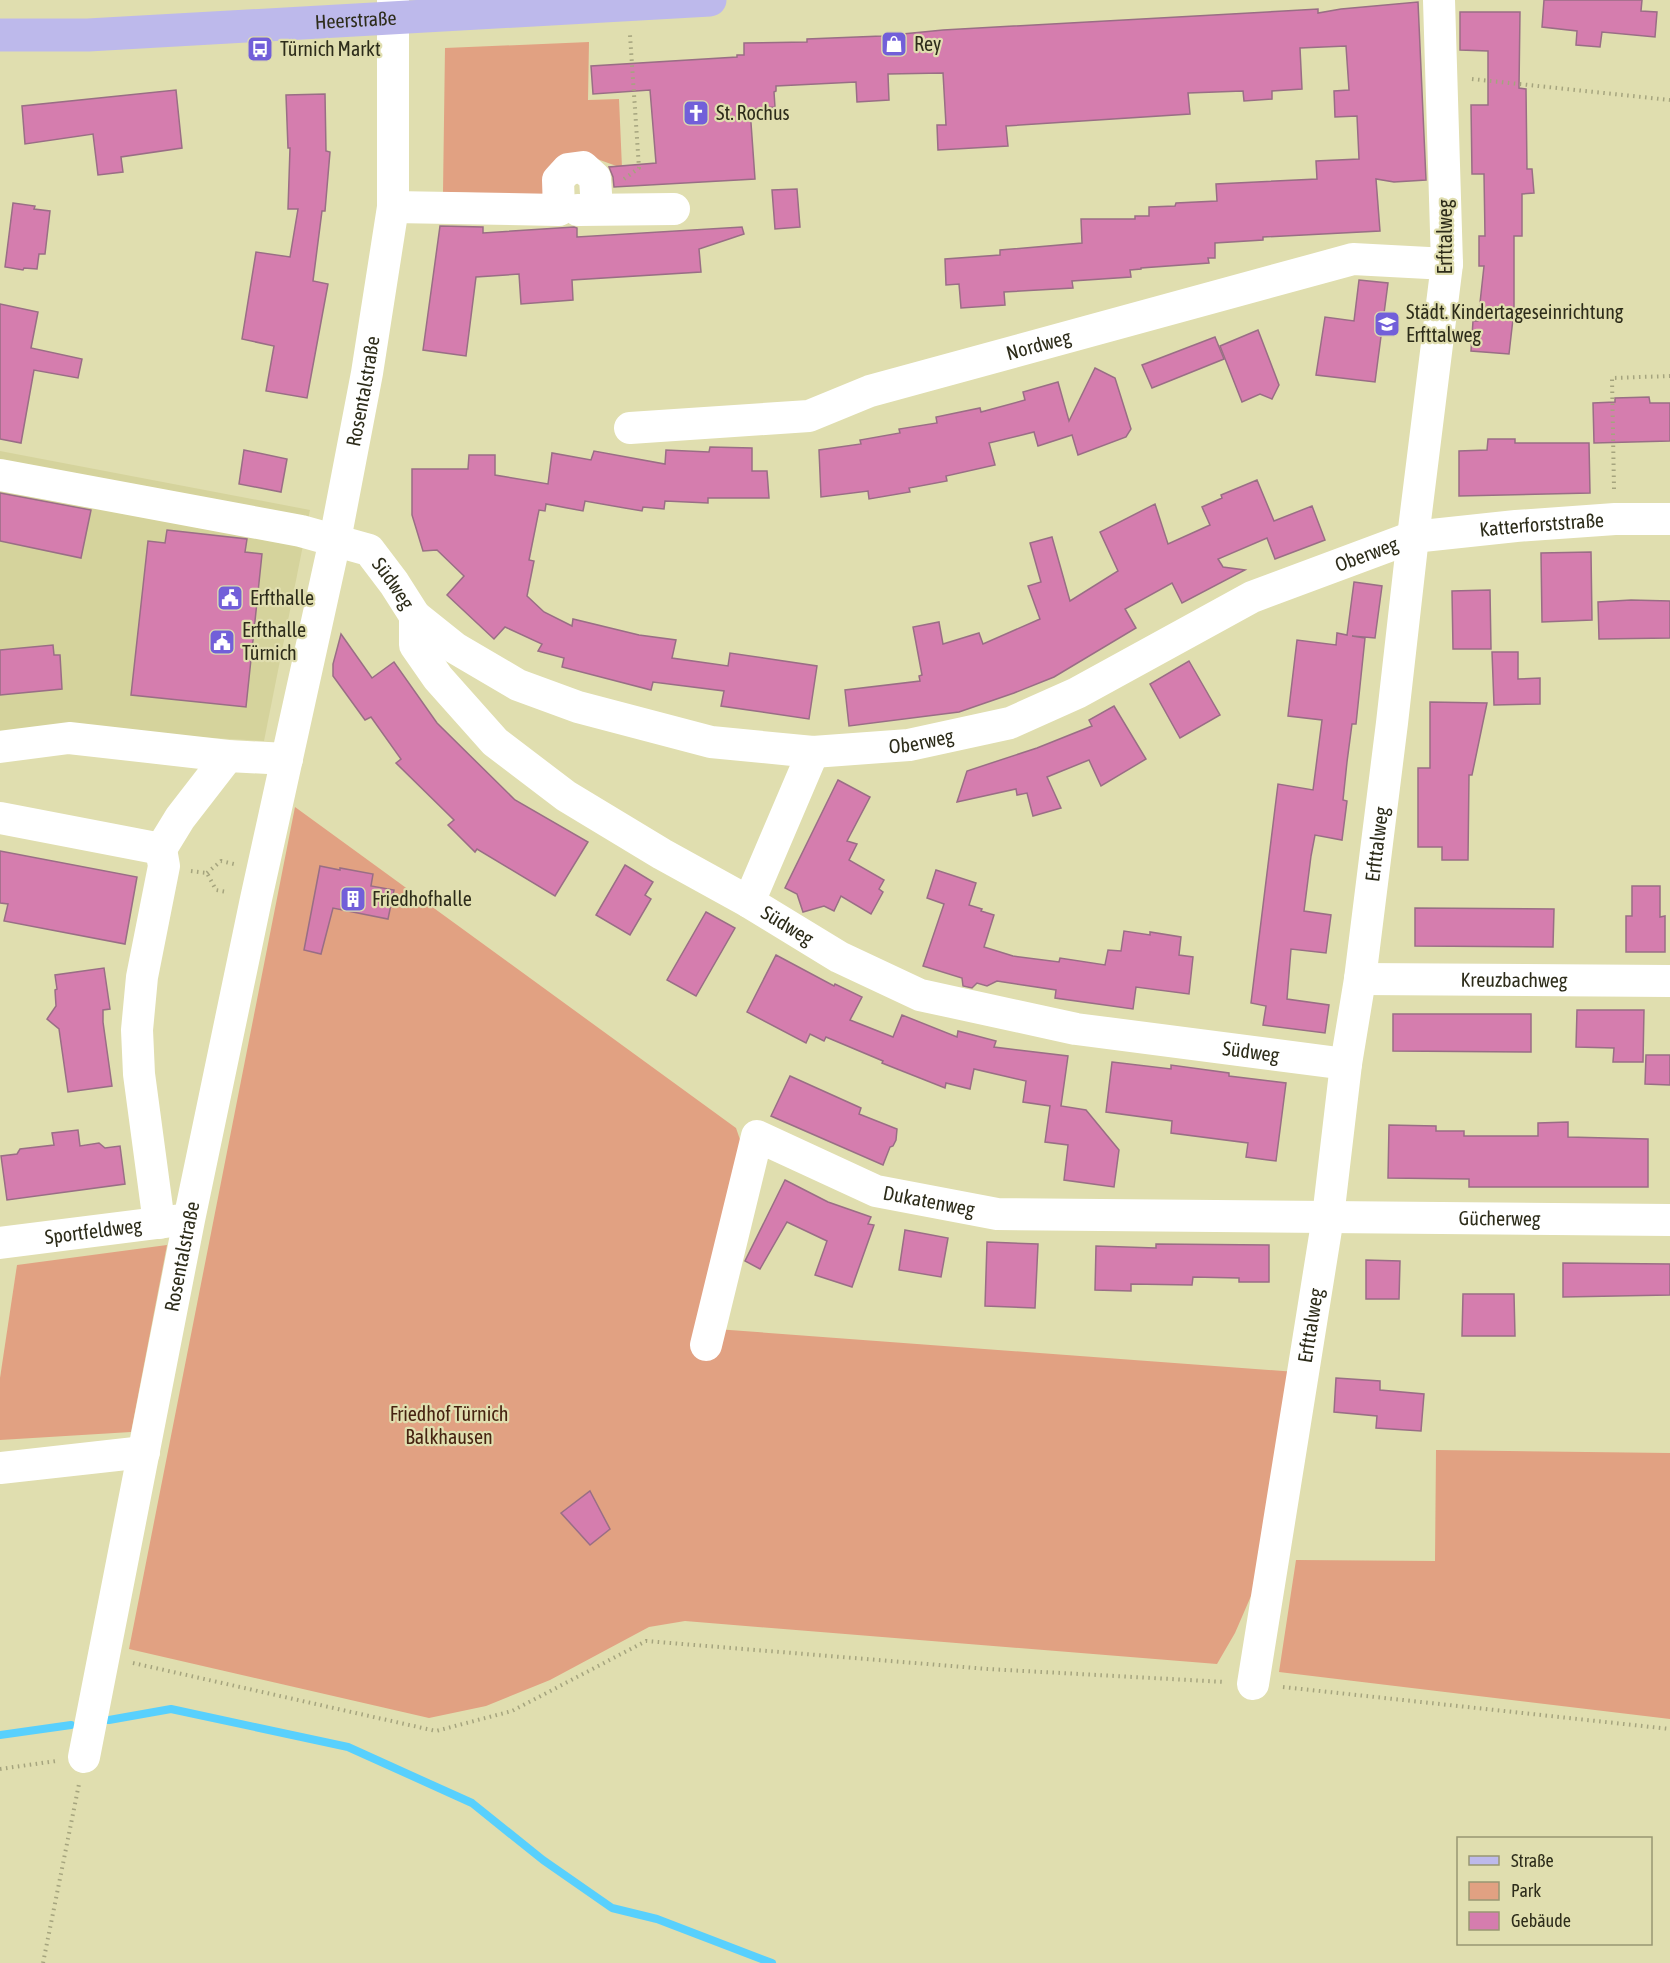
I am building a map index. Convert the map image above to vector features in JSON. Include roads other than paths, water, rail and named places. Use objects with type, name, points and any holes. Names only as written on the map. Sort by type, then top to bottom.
[{"type":"main road","name":"Heerstraße","points":[[0,35],[88,35],[393,9],[710,0]]},
{"type":"street","name":"Erfttalweg","points":[[1253,1684],[1328,1217],[1346,1064],[1360,979],[1392,723],[1447,264],[1439,0]]},
{"type":"street","name":"Rosentalstraße","points":[[84,1757],[144,1452],[174,1221],[256,899],[335,540],[366,373],[393,207],[393,9]]},
{"type":"street","points":[[559,210],[558,180],[568,169],[583,166],[595,178],[597,209]]},
{"type":"street","points":[[393,207],[559,210],[674,209]]},
{"type":"street","name":"Nordweg","points":[[630,428],[809,416],[870,391],[1353,259],[1447,264]]},
{"type":"street","points":[[0,475],[301,531],[335,540]]},
{"type":"street","name":"Katterforststraße","points":[[1413,537],[1516,526],[1615,519],[1670,519]]},
{"type":"street","name":"Oberweg","points":[[415,616],[455,648],[518,685],[578,707],[711,742],[813,752],[909,745],[1010,723],[1077,693],[1252,597],[1413,537]]},
{"type":"street","name":"Südweg","points":[[335,540],[369,550],[415,616],[415,645],[438,678],[495,742],[566,796],[839,957],[920,995],[1076,1029],[1346,1064]]},
{"type":"street","points":[[0,747],[69,738],[228,756],[287,759]]},
{"type":"street","points":[[749,902],[813,752]]},
{"type":"street","points":[[174,1221],[138,1074],[137,1029],[142,977],[163,857],[180,818],[228,756]]},
{"type":"street","points":[[0,818],[163,857]]},
{"type":"street","name":"Kreuzbachweg","points":[[1360,979],[1670,981]]},
{"type":"street","name":"Dukatenweg","points":[[706,1345],[757,1136],[876,1191],[997,1214],[1328,1217]]},
{"type":"street","name":"Gücherweg","points":[[1328,1217],[1670,1220]]},
{"type":"street","name":"Sportfeldweg","points":[[0,1243],[174,1221]]},
{"type":"street","points":[[0,1468],[144,1452]]},
{"type":"waterway","points":[[109,1720],[171,1709],[348,1747],[472,1803],[543,1860],[612,1908],[657,1919],[772,1963]]},
{"type":"waterway","points":[[0,1735],[71,1725]]},
{"type":"place","name":"Rey","points":[[894,44]]},
{"type":"place","name":"Türnich Markt","points":[[260,49]]},
{"type":"place","name":"St. Rochus","points":[[696,113]]},
{"type":"place","name":"Städt. Kindertageseinrichtung Erfttalweg","points":[[1387,324]]},
{"type":"place","name":"Erfthalle","points":[[230,598]]},
{"type":"place","name":"Erfthalle Türnich","points":[[222,642]]},
{"type":"place","name":"Friedhofhalle","points":[[353,899]]},
{"type":"park label","name":"Friedhof Türnich Balkhausen","points":[[449,1426]]}]
